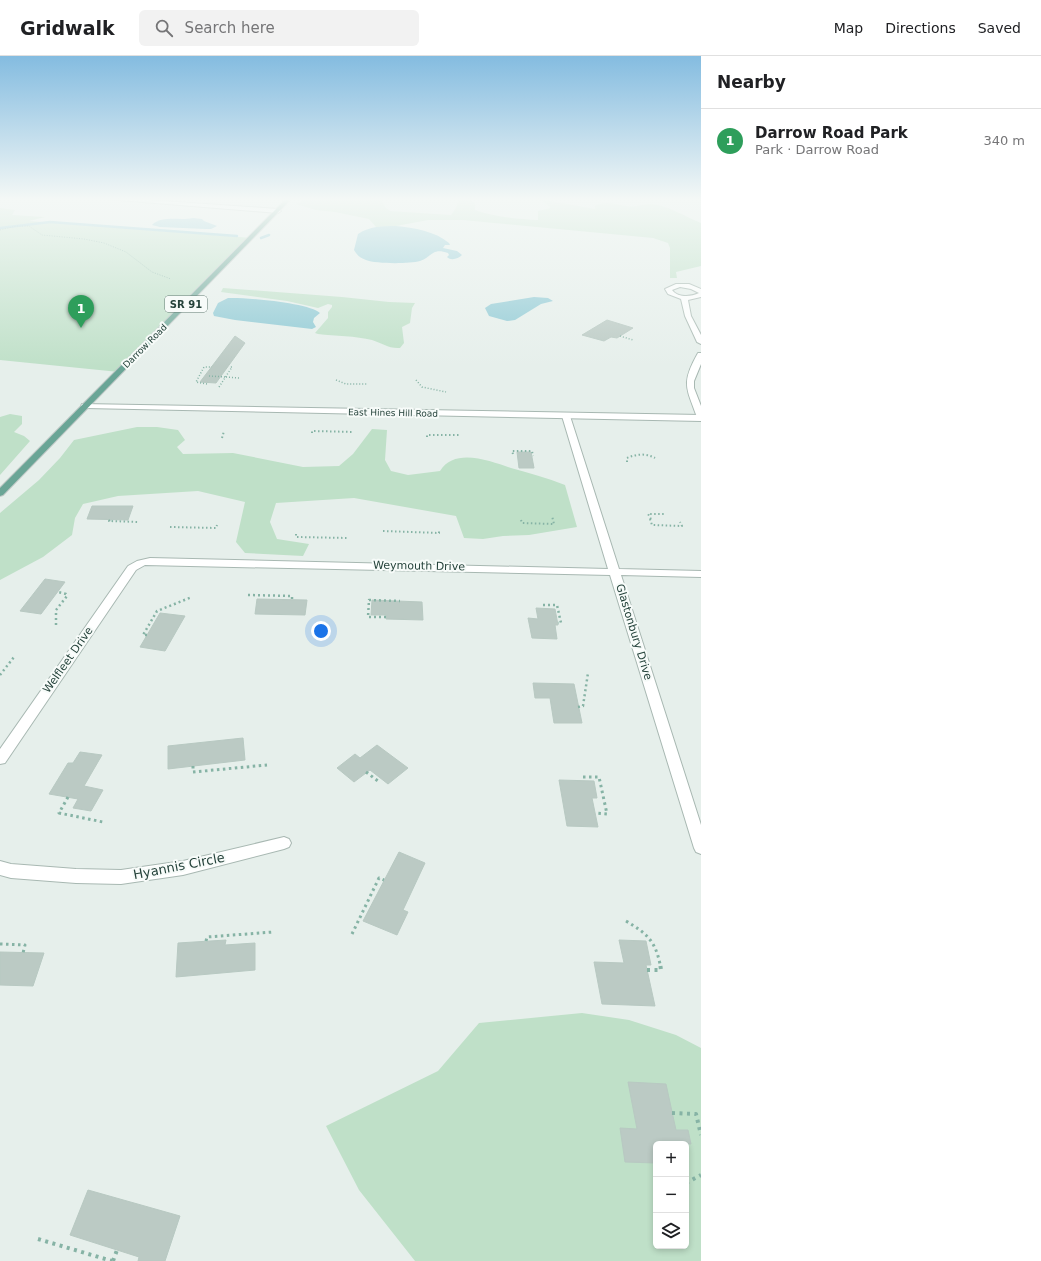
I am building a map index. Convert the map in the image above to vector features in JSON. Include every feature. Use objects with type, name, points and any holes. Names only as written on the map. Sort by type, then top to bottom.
[{"type":"main road","name":"Darrow Road","points":[[0,494],[234,254]]},
{"type":"street","points":[[701,292],[694,288],[684,286],[668,289],[668,291],[673,295],[684,298],[695,298],[701,295]]},
{"type":"street","points":[[684,298],[688,316],[701,342]]},
{"type":"street","points":[[701,355],[690,380],[690,388],[701,418]]},
{"type":"street","name":"East Hines Hill Road","points":[[85,406],[701,418]]},
{"type":"street","name":"Glastonbury Drive","points":[[566,416],[701,848]]},
{"type":"street","name":"Weymouth Drive","points":[[138,563],[150,561],[701,574]]},
{"type":"street","name":"Welfleet Drive","points":[[0,758],[132,568],[138,563]]},
{"type":"street","name":"Hyannis Circle","points":[[0,868],[12,871],[76,876],[121,877],[183,868],[284,843]]},
{"type":"path","points":[[128,254],[156,275],[171,279]]},
{"type":"path","points":[[620,336],[633,340]]},
{"type":"path","points":[[207,384],[196,382],[204,367],[212,367]]},
{"type":"path","points":[[219,387],[232,367],[228,367]]},
{"type":"path","points":[[209,376],[239,378]]},
{"type":"path","points":[[336,380],[346,384],[368,384]]},
{"type":"path","points":[[416,380],[422,387],[446,392]]},
{"type":"path","points":[[222,438],[224,431]]},
{"type":"path","points":[[312,433],[312,431],[354,432]]},
{"type":"path","points":[[427,438],[427,435],[460,435]]},
{"type":"path","points":[[513,454],[512,451],[532,451],[534,456]]},
{"type":"path","points":[[627,462],[627,458],[632,456],[650,455],[654,458]]},
{"type":"path","points":[[664,514],[648,514],[652,525],[682,526],[680,522]]},
{"type":"path","points":[[521,520],[522,523],[554,524],[552,516]]},
{"type":"path","points":[[110,520],[109,522],[139,522]]},
{"type":"path","points":[[170,527],[216,528],[217,525]]},
{"type":"path","points":[[383,531],[440,533],[439,530]]},
{"type":"path","points":[[296,534],[296,537],[348,538]]},
{"type":"path","points":[[56,625],[56,610],[67,596],[66,594],[58,592]]},
{"type":"path","points":[[248,595],[292,596],[292,600]]},
{"type":"path","points":[[147,636],[143,635],[158,611],[192,597]]},
{"type":"path","points":[[386,617],[368,617],[369,600],[400,601]]},
{"type":"path","points":[[543,605],[557,605],[561,623],[558,623]]},
{"type":"path","points":[[0,675],[14,657]]},
{"type":"path","points":[[578,707],[583,706],[588,673]]},
{"type":"path","points":[[193,766],[193,772],[267,765]]},
{"type":"path","points":[[366,772],[378,781]]},
{"type":"path","points":[[583,777],[598,777],[607,814],[595,813]]},
{"type":"path","points":[[68,797],[59,813],[103,822]]},
{"type":"path","points":[[352,934],[379,878],[384,880]]},
{"type":"path","points":[[626,920],[647,934],[654,942],[657,949],[661,970],[647,970]]},
{"type":"path","points":[[206,941],[206,937],[273,932]]},
{"type":"path","points":[[0,944],[25,945],[23,953]]},
{"type":"path","points":[[672,1113],[696,1114],[701,1135]]},
{"type":"path","points":[[689,1181],[701,1175]]},
{"type":"path","points":[[38,1239],[112,1261],[117,1250]]},
{"type":"green space","points":[[0,254],[236,254],[119,372],[0,360]]},
{"type":"green space","points":[[670,254],[701,254],[701,266],[676,272],[677,278],[670,278]]},
{"type":"green space","points":[[223,288],[415,303],[412,308],[410,323],[402,327],[404,343],[400,348],[396,348],[366,339],[315,333],[328,318],[328,312],[332,305],[328,304],[318,308],[287,301],[221,292]]},
{"type":"green space","points":[[10,414],[22,416],[22,424],[14,432],[24,436],[30,441],[0,475],[0,417]]},
{"type":"green space","points":[[137,427],[157,427],[178,430],[185,440],[177,447],[183,454],[233,453],[303,467],[339,466],[353,454],[372,429],[387,430],[385,460],[391,471],[408,475],[440,471],[446,464],[454,459],[464,458],[473,458],[493,462],[565,485],[577,527],[529,535],[503,536],[483,539],[464,538],[456,516],[354,498],[276,503],[270,522],[277,539],[309,544],[303,556],[245,553],[236,542],[245,502],[198,491],[118,496],[83,504],[75,518],[72,535],[43,557],[0,580],[0,513],[39,480],[60,458],[74,440]]},
{"type":"green space","points":[[582,1013],[629,1020],[676,1035],[701,1048],[701,1261],[415,1261],[359,1190],[326,1126],[438,1071],[479,1023]]},
{"type":"water","points":[[357,254],[430,254],[420,261],[408,263],[385,263],[371,261]]},
{"type":"water","points":[[449,255],[462,255],[459,258],[450,259],[447,257]]},
{"type":"water","points":[[534,297],[548,298],[553,301],[541,304],[515,320],[507,321],[489,316],[485,308],[491,304]]},
{"type":"water","points":[[228,298],[262,300],[304,306],[314,309],[320,313],[314,318],[313,322],[316,327],[312,329],[235,320],[214,316],[213,313],[218,303]]},
{"type":"building","points":[[607,320],[633,328],[617,338],[611,337],[604,341],[582,335]]},
{"type":"building","points":[[235,336],[245,343],[216,383],[200,382]]},
{"type":"building","points":[[517,452],[531,452],[534,468],[519,468]]},
{"type":"building","points":[[92,506],[133,506],[128,520],[87,519]]},
{"type":"building","points":[[45,579],[65,582],[41,614],[20,611]]},
{"type":"building","points":[[257,599],[307,600],[305,615],[255,614]]},
{"type":"building","points":[[372,600],[422,602],[423,620],[386,619],[386,615],[371,615]]},
{"type":"building","points":[[536,608],[555,609],[558,625],[555,625],[557,639],[532,638],[528,618],[538,619]]},
{"type":"building","points":[[160,613],[185,616],[165,651],[140,647]]},
{"type":"building","points":[[533,683],[574,684],[582,723],[554,723],[550,698],[535,698]]},
{"type":"building","points":[[243,738],[245,760],[168,769],[168,746]]},
{"type":"building","points":[[377,745],[408,768],[388,784],[370,770],[354,782],[337,768],[355,754],[360,758]]},
{"type":"building","points":[[80,752],[102,755],[84,786],[103,790],[91,811],[73,808],[78,799],[49,794],[68,763],[73,763]]},
{"type":"building","points":[[559,780],[594,781],[597,798],[592,798],[598,827],[567,826]]},
{"type":"building","points":[[399,852],[425,863],[403,910],[408,912],[397,935],[363,921]]},
{"type":"building","points":[[226,940],[225,945],[255,943],[255,970],[176,977],[178,943]]},
{"type":"building","points":[[619,940],[646,941],[651,965],[646,965],[655,1006],[602,1004],[594,962],[624,963]]},
{"type":"building","points":[[0,952],[44,953],[33,986],[0,985]]},
{"type":"building","points":[[628,1082],[666,1084],[676,1130],[688,1130],[691,1144],[689,1144],[689,1141],[653,1141],[653,1163],[625,1162],[620,1128],[637,1129]]},
{"type":"building","points":[[88,1190],[180,1216],[165,1261],[138,1261],[139,1257],[70,1235]]},
{"type":"place","name":"Darrow Road Park","points":[[81,328]]}]
